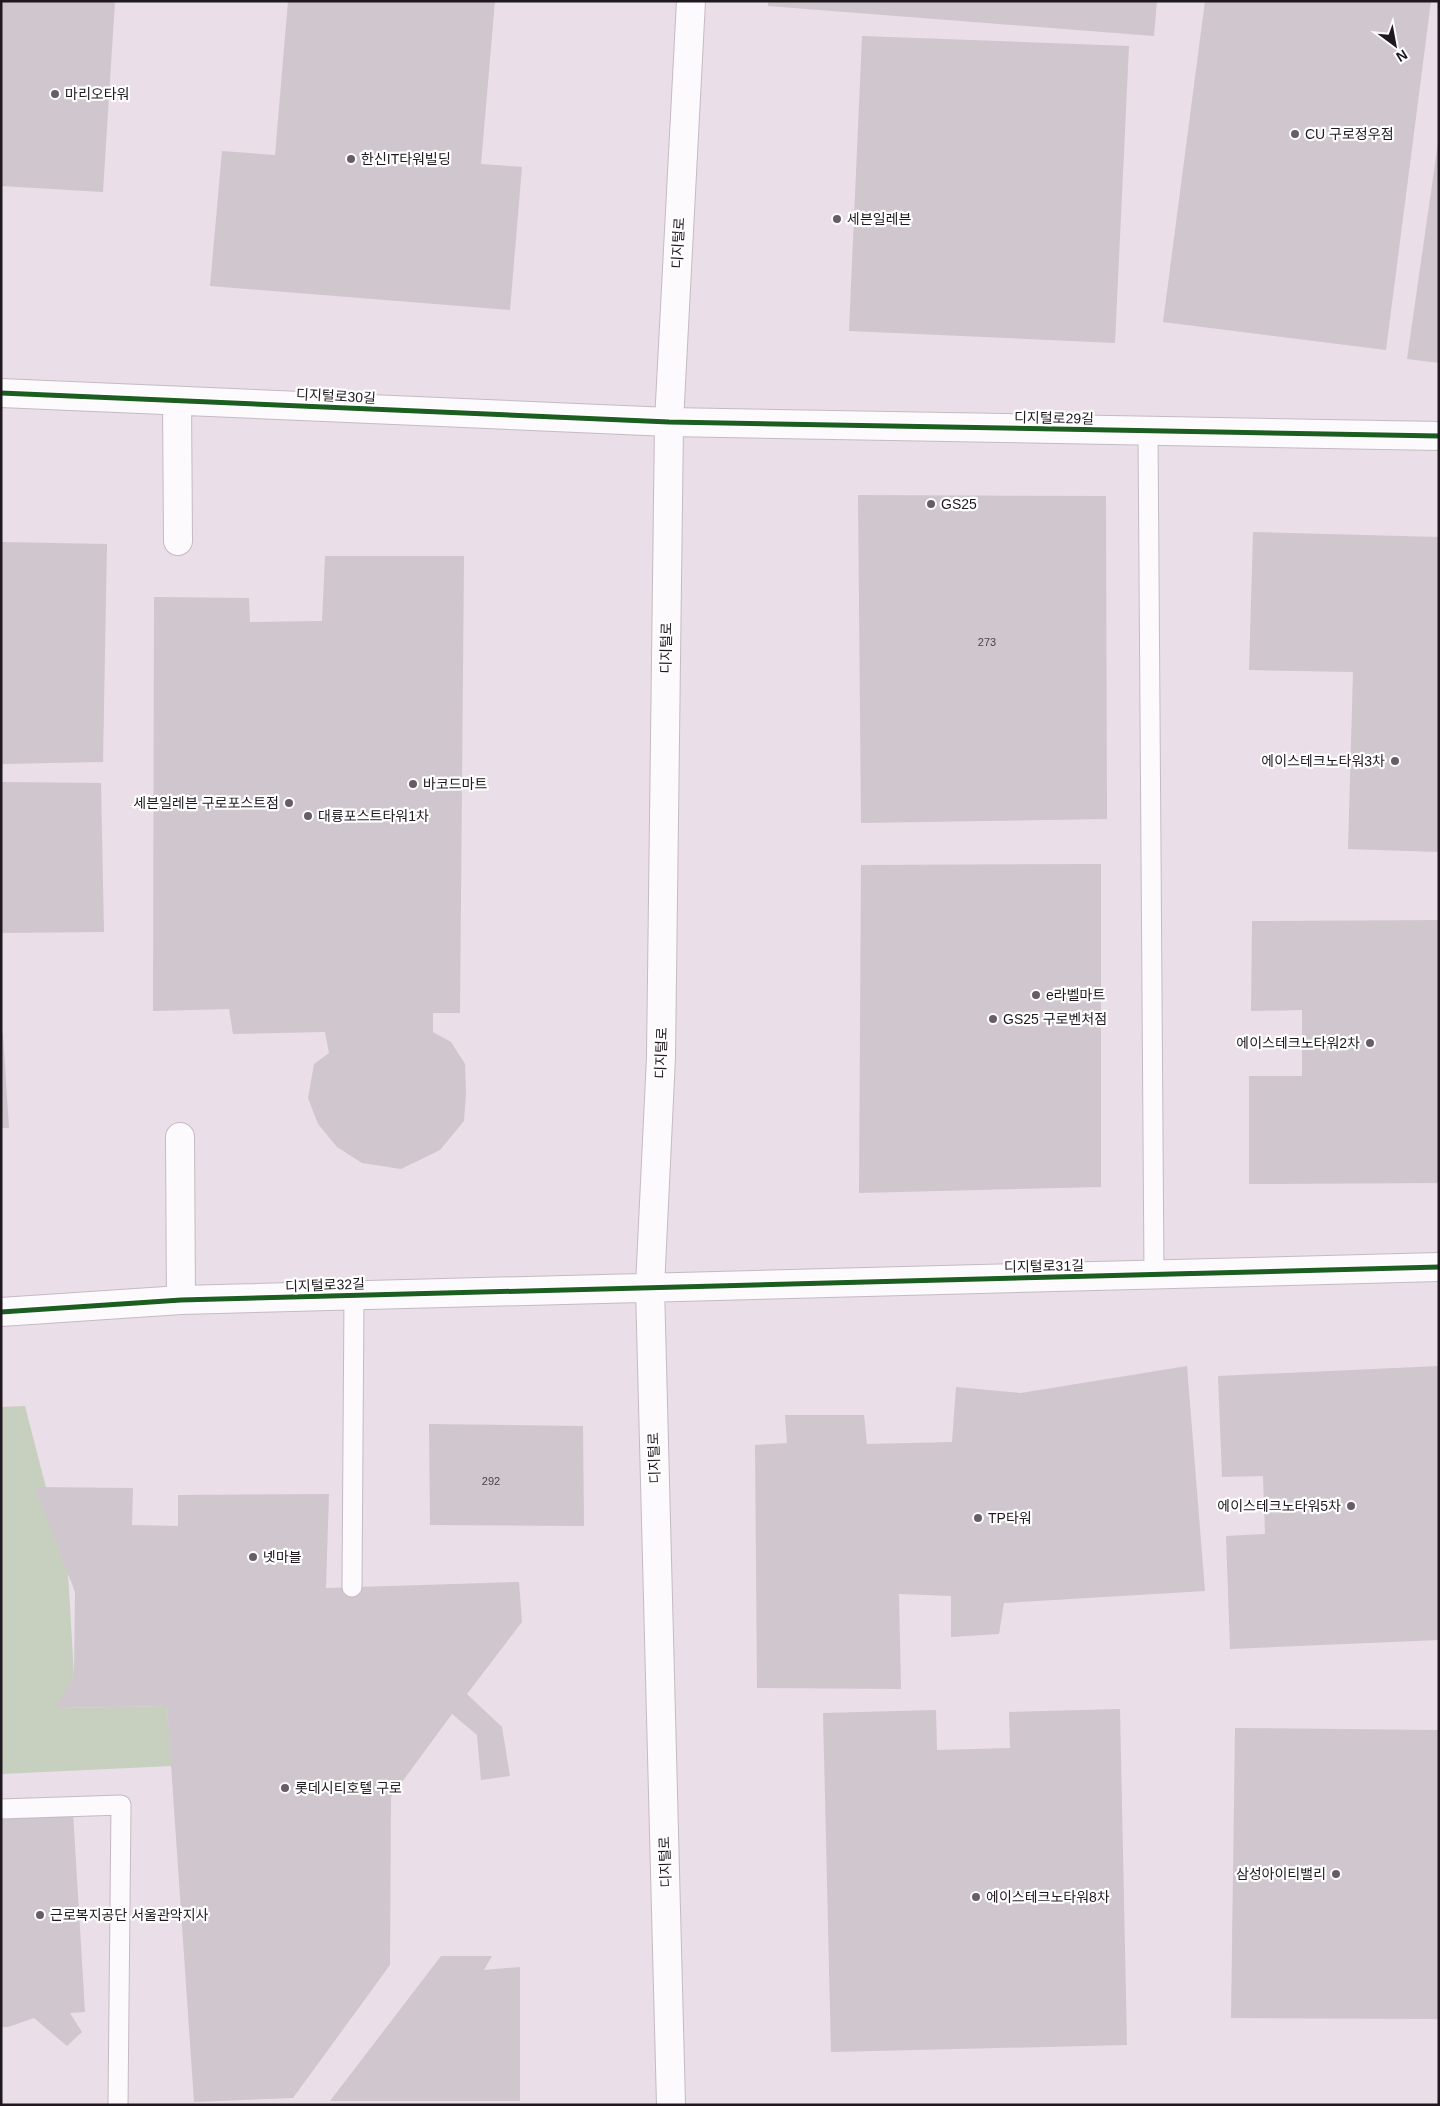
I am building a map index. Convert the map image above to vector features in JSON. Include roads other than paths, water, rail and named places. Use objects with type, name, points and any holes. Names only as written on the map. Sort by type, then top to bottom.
[{"type":"street","name":"디지털로","points":[[671,2105],[650,1287],[661,1057],[669,422],[691,1]]},
{"type":"street","name":"디지털로30길","points":[[1,393],[669,422]]},
{"type":"street","points":[[177,401],[178,541]]},
{"type":"street","name":"디지털로29길","points":[[669,422],[1439,436]]},
{"type":"street","points":[[180,1137],[180,1300]]},
{"type":"street","name":"디지털로31길","points":[[650,1287],[1439,1267]]},
{"type":"street","name":"디지털로32길","points":[[1,1312],[180,1300],[650,1287]]},
{"type":"lane","points":[[1148,431],[1154,1274]]},
{"type":"lane","points":[[352,1587],[354,1296]]},
{"type":"lane","points":[[1,1809],[121,1806],[118,2105]]},
{"type":"place","name":"마리오타워","points":[[55,94]]},
{"type":"place","name":"CU 구로정우점","points":[[1295,134]]},
{"type":"place","name":"한신IT타워빌딩","points":[[351,159]]},
{"type":"place","name":"세븐일레븐","points":[[837,219]]},
{"type":"place","name":"GS25","points":[[931,504]]},
{"type":"place","name":"에이스테크노타워3차","points":[[1395,761]]},
{"type":"place","name":"바코드마트","points":[[413,784]]},
{"type":"place","name":"세븐일레븐 구로포스트점","points":[[289,803]]},
{"type":"place","name":"대륭포스트타워1차","points":[[308,816]]},
{"type":"place","name":"e라벨마트","points":[[1036,995]]},
{"type":"place","name":"GS25 구로벤처점","points":[[993,1019]]},
{"type":"place","name":"에이스테크노타워2차","points":[[1370,1043]]},
{"type":"place","name":"에이스테크노타워5차","points":[[1351,1506]]},
{"type":"place","name":"TP타워","points":[[978,1518]]},
{"type":"place","name":"넷마블","points":[[253,1557]]},
{"type":"place","name":"롯데시티호텔 구로","points":[[285,1788]]},
{"type":"place","name":"삼성아이티밸리","points":[[1336,1874]]},
{"type":"place","name":"에이스테크노타워8차","points":[[976,1897]]},
{"type":"place","name":"근로복지공단 서울관악지사","points":[[40,1915]]}]
